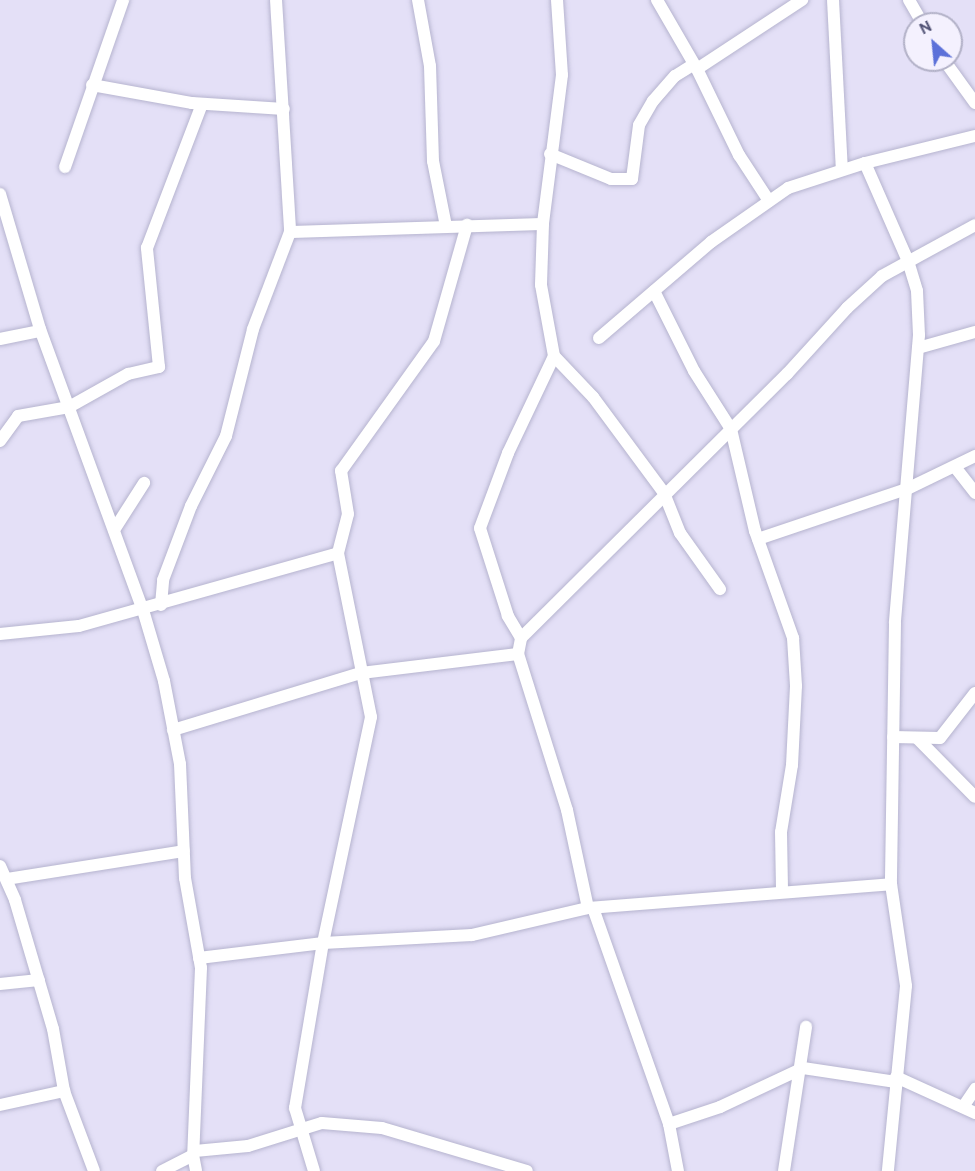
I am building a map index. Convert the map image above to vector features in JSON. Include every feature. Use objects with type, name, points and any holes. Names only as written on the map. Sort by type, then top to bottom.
[{"type":"street","points":[[65,167],[123,0]]},
{"type":"street","points":[[161,605],[163,580],[190,506],[226,436],[253,329],[290,232],[276,0]]},
{"type":"street","points":[[418,0],[430,66],[433,161],[446,226]]},
{"type":"street","points":[[556,0],[562,75],[550,154],[543,225],[541,285],[554,356],[593,397],[664,493],[680,533],[720,589]]},
{"type":"street","points":[[657,0],[695,67],[739,155],[769,201]]},
{"type":"street","points":[[550,154],[611,179],[632,179],[639,126],[652,100],[675,76],[695,67],[802,0]]},
{"type":"street","points":[[833,0],[842,170]]},
{"type":"street","points":[[953,72],[975,103]]},
{"type":"street","points":[[92,86],[202,104],[284,109]]},
{"type":"street","points":[[0,441],[18,416],[69,407],[128,374],[159,367],[147,248],[202,104]]},
{"type":"street","points":[[599,338],[711,242],[788,188],[865,163],[975,136]]},
{"type":"street","points":[[865,163],[908,261],[917,291],[918,348],[895,623],[893,737],[891,884],[906,986],[888,1171]]},
{"type":"street","points":[[0,194],[40,331],[143,610],[180,764],[184,851],[199,958],[194,1153],[196,1171]]},
{"type":"street","points":[[290,232],[467,225],[543,225]]},
{"type":"street","points":[[314,1171],[295,1108],[323,943],[370,717],[338,553],[348,514],[341,471],[434,341],[467,225]]},
{"type":"street","points":[[678,1171],[669,1124],[590,908],[567,810],[518,654],[521,638],[581,582],[664,493],[731,429],[847,308],[882,276],[975,225]]},
{"type":"street","points":[[654,291],[694,371],[731,429],[758,539],[793,638],[795,697],[792,765],[781,832],[782,892]]},
{"type":"street","points":[[0,339],[40,331]]},
{"type":"street","points":[[918,348],[975,332]]},
{"type":"street","points":[[521,638],[508,616],[480,528],[508,453],[554,356]]},
{"type":"street","points":[[758,539],[906,489],[975,456]]},
{"type":"street","points":[[955,467],[975,493]]},
{"type":"street","points":[[114,530],[144,483]]},
{"type":"street","points":[[0,634],[79,626],[161,605],[338,553]]},
{"type":"street","points":[[173,730],[361,673],[518,654]]},
{"type":"street","points":[[893,737],[940,738],[975,693]]},
{"type":"street","points":[[918,739],[975,797]]},
{"type":"street","points":[[7,879],[184,851]]},
{"type":"street","points":[[0,866],[7,879],[53,1029],[64,1091],[94,1171]]},
{"type":"street","points":[[199,958],[323,943],[472,935],[590,908],[891,884]]},
{"type":"street","points":[[0,984],[39,980]]},
{"type":"street","points":[[784,1171],[803,1068],[806,1027]]},
{"type":"street","points":[[669,1124],[720,1107],[803,1068],[896,1079],[975,1113]]},
{"type":"street","points":[[963,1107],[975,1089]]},
{"type":"street","points":[[0,1104],[64,1091]]},
{"type":"street","points":[[162,1171],[194,1153],[249,1146],[322,1124],[382,1128],[527,1171]]},
{"type":"shaded area","points":[[0,0],[975,0],[975,1171],[0,1171]]}]
